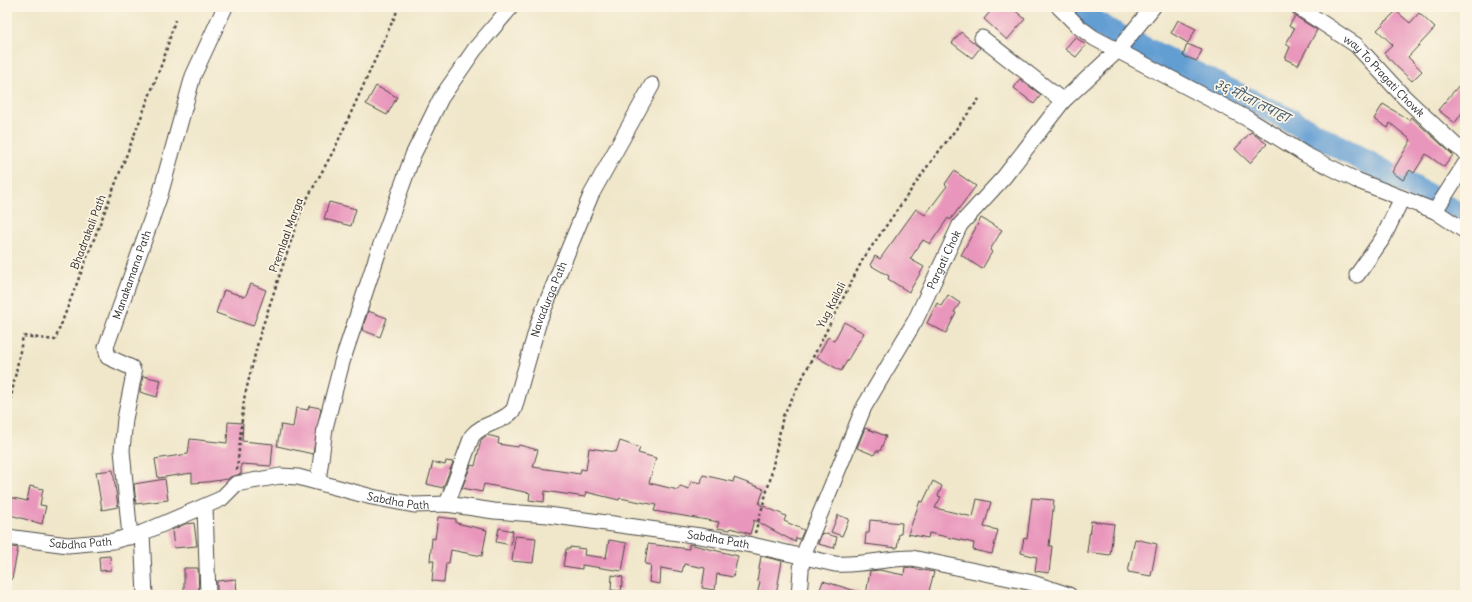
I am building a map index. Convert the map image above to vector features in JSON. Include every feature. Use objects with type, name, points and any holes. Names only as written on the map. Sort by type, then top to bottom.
[{"type":"street","name":"Manakamana Path","points":[[136,535],[122,450],[125,419],[134,374],[132,368],[108,357],[106,347],[160,195],[193,76],[225,7]]},
{"type":"street","points":[[318,482],[325,428],[342,362],[380,246],[413,155],[441,98],[475,49],[511,7]]},
{"type":"street","points":[[1059,7],[1079,27],[1248,119],[1306,155],[1356,180],[1435,211],[1465,231]]},
{"type":"street","name":"Pargati Chok","points":[[799,595],[802,558],[864,407],[915,321],[960,225],[1004,177],[1062,101],[1119,49],[1153,7]]},
{"type":"street","name":"way To Pragati Chowk","points":[[1298,7],[1356,45],[1404,96],[1455,145],[1465,152]]},
{"type":"street","points":[[982,38],[1062,101]]},
{"type":"street","name":"Navadurga Path","points":[[447,504],[472,436],[478,429],[508,415],[514,409],[539,321],[591,195],[652,85]]},
{"type":"street","points":[[1435,211],[1465,164]]},
{"type":"street","points":[[1357,275],[1383,238],[1402,198]]},
{"type":"street","name":"Sabdha Path","points":[[7,537],[68,545],[89,544],[136,535],[221,499],[236,484],[280,476],[298,477],[372,497],[414,505],[447,504],[494,511],[548,515],[752,545],[802,558],[835,564],[848,565],[894,558],[912,558],[1033,583],[1069,595]]},
{"type":"street","points":[[205,507],[208,595]]},
{"type":"street","points":[[136,535],[146,595]]},
{"type":"path","name":"Premlaal Marga","points":[[236,484],[244,399],[260,334],[302,208],[335,148],[399,7]]},
{"type":"path","name":"Bhadrakali Path","points":[[7,418],[22,336],[55,340],[164,58],[175,20]]},
{"type":"path","name":"Yug Kailali","points":[[752,545],[770,480],[783,416],[859,266],[928,167],[979,99]]},
{"type":"building","points":[[994,7],[1011,7],[1025,19],[1007,40],[984,19]]},
{"type":"building","points":[[1396,11],[1410,23],[1419,13],[1435,28],[1408,57],[1422,71],[1412,81],[1384,53],[1393,45],[1377,30]]},
{"type":"building","points":[[1295,16],[1317,30],[1298,65],[1285,59],[1290,47],[1286,44],[1294,29],[1289,26]]},
{"type":"building","points":[[1178,20],[1196,29],[1188,43],[1171,33]]},
{"type":"building","points":[[961,32],[980,48],[972,58],[952,43]]},
{"type":"building","points":[[1075,37],[1086,45],[1076,57],[1065,49]]},
{"type":"building","points":[[1187,44],[1202,50],[1197,61],[1183,56]]},
{"type":"building","points":[[1465,78],[1465,108],[1455,123],[1438,110]]},
{"type":"building","points":[[1020,79],[1041,95],[1034,104],[1014,88]]},
{"type":"building","points":[[376,86],[397,97],[387,115],[366,104]]},
{"type":"building","points":[[1383,104],[1409,120],[1411,117],[1453,155],[1444,167],[1426,154],[1414,173],[1410,170],[1403,180],[1392,172],[1411,140],[1390,123],[1388,128],[1374,119]]},
{"type":"building","points":[[1251,132],[1267,144],[1250,163],[1235,149]]},
{"type":"building","points":[[954,171],[976,186],[950,220],[948,218],[930,244],[923,240],[910,259],[924,267],[909,292],[888,279],[889,276],[870,265],[875,256],[880,259],[916,209],[925,215],[947,186],[945,184]]},
{"type":"building","points":[[329,202],[356,209],[351,226],[324,219]]},
{"type":"building","points":[[981,218],[1002,230],[990,250],[992,252],[982,269],[961,255]]},
{"type":"building","points":[[251,284],[266,290],[253,326],[216,313],[224,290],[245,297]]},
{"type":"building","points":[[948,295],[960,303],[954,312],[956,313],[946,333],[927,323],[937,303],[941,306]]},
{"type":"building","points":[[368,311],[387,318],[380,337],[362,330]]},
{"type":"building","points":[[844,322],[864,333],[841,371],[817,357],[828,337],[834,341]]},
{"type":"building","points":[[143,376],[161,380],[157,397],[140,392]]},
{"type":"building","points":[[309,406],[321,408],[313,454],[277,446],[281,425],[293,427],[296,408],[308,410]]},
{"type":"building","points":[[228,422],[243,423],[242,441],[273,444],[271,466],[241,464],[241,474],[228,479],[207,482],[192,483],[192,473],[158,478],[155,459],[188,454],[190,439],[227,443]]},
{"type":"building","points":[[865,428],[886,436],[880,451],[876,451],[874,455],[857,448]]},
{"type":"building","points":[[487,435],[499,438],[498,444],[518,447],[519,445],[538,450],[533,467],[580,474],[581,469],[586,470],[589,448],[616,452],[620,441],[640,448],[638,453],[656,458],[649,483],[678,490],[680,486],[689,489],[691,481],[701,483],[703,475],[733,482],[734,478],[764,489],[759,504],[786,516],[784,521],[804,530],[800,539],[796,538],[795,542],[754,520],[750,534],[731,528],[730,530],[717,528],[719,522],[654,511],[656,505],[620,498],[619,500],[586,492],[585,497],[545,491],[544,502],[529,500],[530,493],[484,484],[482,492],[462,488],[471,465],[475,466],[481,440]]},
{"type":"building","points":[[446,461],[453,462],[443,488],[427,484],[433,462],[445,465]]},
{"type":"building","points":[[113,470],[118,507],[102,510],[96,472]]},
{"type":"building","points":[[165,479],[168,500],[136,504],[134,484]]},
{"type":"building","points":[[933,481],[942,486],[938,496],[941,497],[935,508],[973,517],[977,499],[991,502],[984,527],[998,530],[992,554],[973,550],[974,543],[929,533],[928,538],[908,534],[920,501],[923,502]]},
{"type":"building","points":[[30,486],[43,489],[40,505],[46,506],[42,524],[7,514],[9,497],[27,501]]},
{"type":"building","points":[[1032,498],[1054,500],[1049,546],[1052,546],[1049,573],[1035,571],[1037,557],[1021,553],[1024,538],[1027,539]]},
{"type":"building","points":[[838,515],[849,519],[842,536],[831,532]]},
{"type":"building","points":[[438,517],[456,519],[456,523],[487,530],[482,556],[451,550],[449,563],[446,563],[444,582],[432,581],[434,561],[430,561],[432,538],[435,539]]},
{"type":"building","points":[[870,520],[902,523],[897,548],[865,544],[866,533],[869,533]]},
{"type":"building","points":[[1091,521],[1114,524],[1110,555],[1087,552]]},
{"type":"building","points":[[194,523],[197,546],[174,548],[172,530],[185,524]]},
{"type":"building","points":[[499,528],[513,531],[511,545],[496,542]]},
{"type":"building","points":[[822,533],[837,537],[834,548],[818,544]]},
{"type":"building","points":[[515,536],[536,538],[533,563],[512,561]]},
{"type":"building","points":[[1135,539],[1157,544],[1151,576],[1128,572]]},
{"type":"building","points":[[609,540],[627,543],[622,571],[582,565],[582,569],[563,566],[566,549],[570,549],[570,547],[585,549],[584,555],[606,558]]},
{"type":"building","points":[[648,544],[689,549],[689,544],[738,556],[733,577],[717,574],[715,590],[702,588],[705,568],[684,564],[682,572],[661,568],[660,584],[649,582],[651,565],[645,564]]},
{"type":"building","points":[[7,546],[18,548],[12,579],[7,579]]},
{"type":"building","points":[[110,556],[111,570],[100,571],[99,557]]},
{"type":"building","points":[[761,556],[782,561],[776,595],[757,595],[760,582],[757,581]]},
{"type":"building","points":[[905,567],[934,572],[928,595],[866,595],[870,571],[879,570],[904,575]]},
{"type":"building","points":[[184,568],[198,568],[199,595],[184,595]]},
{"type":"building","points":[[612,575],[623,577],[621,591],[611,590]]},
{"type":"building","points":[[236,579],[237,595],[217,595],[217,581]]},
{"type":"building","points":[[823,581],[859,592],[859,595],[818,595]]},
{"type":"waterway","name":"३६ मौजा तपाहा","points":[[1071,7],[1111,32],[1288,119],[1431,197]]},
{"type":"waterway","points":[[1449,208],[1465,220]]}]
